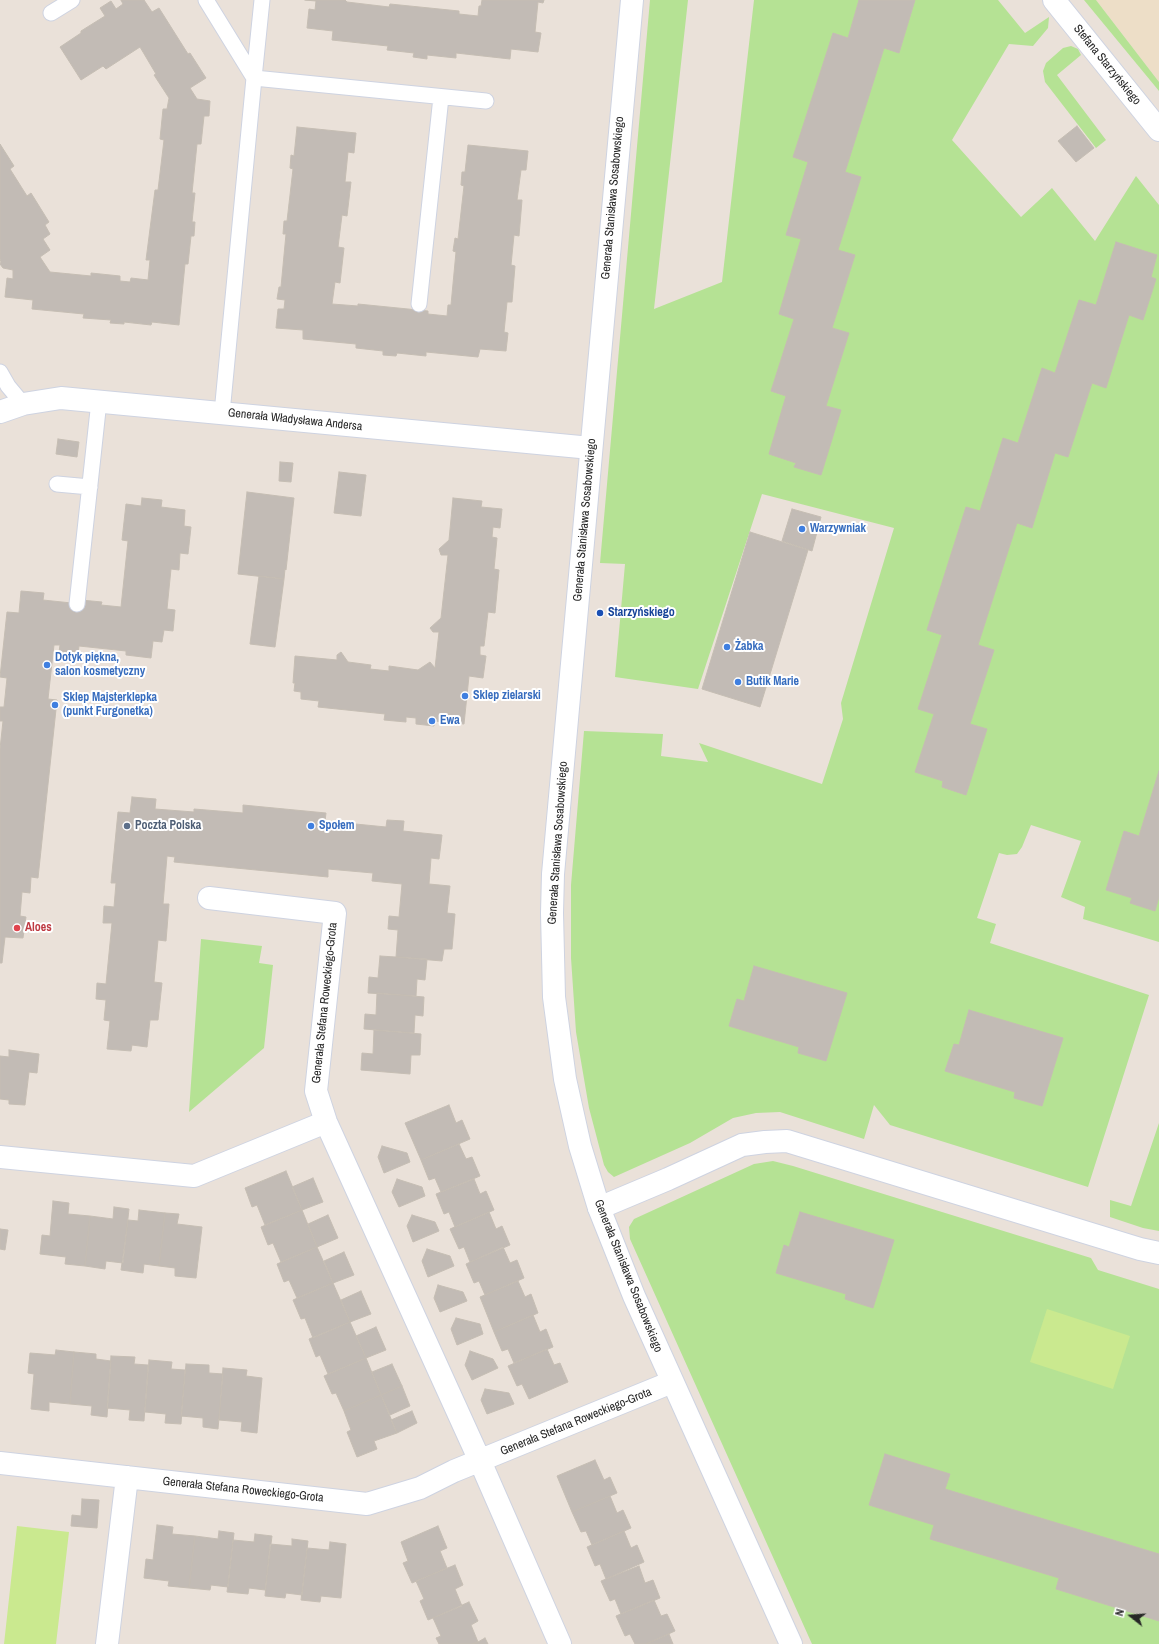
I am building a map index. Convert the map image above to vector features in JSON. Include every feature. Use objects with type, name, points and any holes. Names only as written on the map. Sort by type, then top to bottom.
[{"type":"street","name":"Generała Stanisława Sosabowskiego","points":[[632,0],[554,867],[552,913],[554,997],[565,1079],[580,1146],[599,1208],[634,1296],[791,1644]]},
{"type":"street","name":"Stefana Starzyńskiego","points":[[1054,0],[1159,130]]},
{"type":"street","name":"Generała Władysława Andersa","points":[[0,412],[23,404],[61,398],[591,448]]},
{"type":"street","name":"Generała Stefana Roweckiego-Grota","points":[[209,898],[335,913],[316,1091],[326,1122],[480,1461],[560,1644]]},
{"type":"street","points":[[0,1156],[194,1176],[326,1122]]},
{"type":"street","points":[[599,1208],[668,1179],[742,1145],[787,1141],[1140,1249],[1159,1253]]},
{"type":"street","name":"Generała Stefana Roweckiego-Grota","points":[[0,1463],[367,1504],[420,1488],[480,1461],[672,1382]]},
{"type":"street","points":[[107,1644],[127,1477]]},
{"type":"lane","points":[[51,13],[72,0]]},
{"type":"lane","points":[[206,0],[254,78]]},
{"type":"lane","points":[[222,413],[262,0]]},
{"type":"lane","points":[[254,78],[486,101]]},
{"type":"lane","points":[[419,304],[441,97]]},
{"type":"lane","points":[[0,372],[8,386],[23,404]]},
{"type":"lane","points":[[77,604],[99,401]]},
{"type":"lane","points":[[57,484],[90,487]]},
{"type":"shaded area","points":[[1096,0],[1159,0],[1159,82]]},
{"type":"green space","points":[[650,0],[688,0],[654,309],[722,282],[754,0],[998,0],[1025,33],[1049,17],[1048,28],[1033,46],[1009,44],[952,140],[1021,217],[1052,188],[1095,241],[1136,176],[1159,205],[1159,942],[1083,919],[1085,907],[1061,897],[1081,841],[1031,825],[1022,847],[1017,854],[1007,855],[999,853],[977,918],[996,924],[990,943],[1149,995],[1088,1187],[890,1125],[874,1105],[864,1139],[780,1112],[756,1113],[733,1118],[690,1143],[614,1177],[608,1172],[604,1165],[589,1108],[576,1032],[571,958],[571,885],[584,731],[663,734],[661,756],[708,762],[699,743],[822,784],[843,719],[841,703],[894,528],[762,494],[698,689],[615,677],[625,564],[600,563]]},
{"type":"green space","points":[[1084,0],[1096,0],[1159,82],[1159,91]]},
{"type":"green space","points":[[1071,46],[1078,49],[1081,55],[1057,75],[1106,140],[1096,148],[1045,82],[1043,71],[1046,63],[1063,48]]},
{"type":"green space","points":[[201,939],[262,946],[259,963],[273,965],[264,1048],[189,1112]]},
{"type":"green space","points":[[1159,1123],[1159,1231],[1143,1228],[1110,1217],[1110,1200],[1131,1206]]},
{"type":"green space","points":[[773,1161],[1091,1258],[1098,1270],[1159,1289],[1159,1644],[812,1644],[630,1239],[629,1227],[634,1219],[754,1164]]},
{"type":"green space","points":[[1047,1309],[1130,1336],[1113,1389],[1030,1362]]},
{"type":"green space","points":[[17,1526],[69,1532],[56,1644],[4,1644]]},
{"type":"building","points":[[121,0],[144,0],[152,12],[159,8],[188,54],[190,53],[206,78],[190,88],[197,99],[210,101],[209,116],[204,116],[201,144],[197,144],[192,193],[195,193],[192,222],[195,222],[194,236],[191,236],[188,264],[185,264],[179,325],[152,322],[151,325],[124,322],[124,324],[110,323],[111,320],[83,318],[84,314],[32,309],[33,300],[5,297],[7,278],[13,279],[13,270],[3,268],[0,264],[0,144],[14,166],[10,169],[27,196],[31,193],[49,222],[45,225],[50,234],[43,239],[50,250],[40,257],[50,272],[91,276],[91,273],[120,276],[120,281],[130,282],[131,278],[148,280],[150,260],[146,260],[155,190],[158,190],[164,140],[160,139],[163,109],[167,109],[169,98],[154,75],[156,74],[140,47],[106,69],[103,66],[81,80],[60,47],[81,33],[81,31],[105,16],[100,8],[111,1],[116,9],[123,4]]},
{"type":"building","points":[[305,0],[345,0],[347,2],[389,7],[390,4],[459,11],[459,14],[478,16],[479,6],[481,6],[482,0],[544,0],[543,3],[538,2],[535,32],[541,33],[538,52],[511,49],[510,59],[456,53],[456,58],[427,55],[427,59],[413,57],[414,53],[387,50],[388,46],[332,40],[333,31],[307,28],[309,9],[315,10],[316,1]]},
{"type":"building","points":[[859,0],[915,0],[899,53],[884,48],[845,172],[861,177],[838,250],[855,255],[832,328],[849,333],[826,406],[841,410],[821,475],[794,467],[796,463],[769,454],[786,396],[771,391],[794,319],[779,314],[801,239],[786,235],[808,162],[793,157],[833,33],[848,38]]},
{"type":"building","points":[[1077,126],[1094,148],[1076,162],[1058,141]]},
{"type":"building","points":[[297,127],[356,133],[354,153],[348,152],[345,182],[351,182],[347,216],[342,215],[338,247],[344,248],[340,283],[335,282],[332,304],[358,306],[358,304],[428,311],[428,314],[447,316],[448,305],[451,305],[456,252],[453,251],[455,238],[458,239],[464,186],[461,185],[462,172],[465,172],[468,145],[528,151],[526,170],[521,170],[517,200],[522,200],[519,236],[514,235],[511,265],[515,266],[512,302],[507,302],[504,332],[508,333],[506,351],[480,349],[478,357],[426,352],[426,356],[397,353],[396,356],[383,355],[383,351],[356,348],[356,344],[303,339],[303,330],[276,328],[278,309],[284,309],[285,300],[277,299],[279,287],[281,287],[286,234],[283,234],[284,221],[287,221],[293,169],[290,168],[291,155],[294,156]]},
{"type":"building","points":[[1116,242],[1157,255],[1151,277],[1156,279],[1143,320],[1129,315],[1106,388],[1092,383],[1068,457],[1055,453],[1032,528],[1017,523],[978,645],[994,650],[970,724],[987,729],[966,795],[942,787],[943,781],[915,772],[934,714],[918,709],[942,635],[927,630],[966,507],[980,511],[1003,438],[1018,443],[1042,368],[1055,373],[1079,300],[1096,305]]},
{"type":"building","points":[[58,439],[79,442],[77,457],[56,454]]},
{"type":"building","points":[[280,462],[293,463],[291,482],[279,481]]},
{"type":"building","points":[[339,472],[366,475],[361,516],[334,513]]},
{"type":"building","points":[[247,492],[294,498],[284,579],[238,574]]},
{"type":"building","points":[[142,498],[162,500],[161,507],[185,510],[184,526],[191,527],[188,554],[180,553],[179,570],[171,569],[167,609],[175,610],[173,631],[164,630],[162,642],[153,641],[151,658],[126,655],[126,651],[79,646],[78,654],[59,652],[60,645],[54,645],[48,699],[57,700],[38,878],[31,877],[30,893],[22,892],[20,916],[26,917],[23,938],[5,937],[2,963],[0,963],[0,749],[3,721],[0,721],[0,707],[4,707],[7,678],[0,677],[7,612],[19,613],[21,591],[44,593],[43,600],[81,604],[81,600],[102,602],[101,605],[121,607],[128,541],[122,540],[126,504],[141,506]]},
{"type":"building","points":[[453,498],[482,501],[481,507],[502,509],[500,528],[493,527],[492,537],[497,538],[494,569],[499,570],[495,613],[488,612],[484,646],[480,646],[480,655],[486,656],[483,678],[469,676],[464,724],[434,721],[434,726],[416,724],[416,718],[406,717],[406,722],[384,720],[385,714],[318,707],[319,701],[301,699],[301,692],[294,691],[295,683],[293,683],[295,656],[337,660],[337,655],[341,652],[348,662],[371,665],[370,669],[389,671],[389,666],[418,670],[430,662],[435,668],[439,632],[433,632],[430,628],[441,618],[448,555],[441,555],[439,549],[449,540]]},
{"type":"building","name":"Warzywniak","points":[[792,509],[821,517],[812,551],[782,541]]},
{"type":"building","points":[[750,532],[808,550],[760,707],[702,689]]},
{"type":"building","points":[[259,576],[284,579],[275,647],[250,644]]},
{"type":"building","points":[[1159,771],[1159,897],[1155,911],[1130,903],[1132,898],[1106,890],[1124,831],[1139,836]]},
{"type":"building","points":[[132,797],[156,799],[155,809],[194,812],[194,809],[243,813],[243,805],[326,813],[325,821],[386,827],[387,820],[404,821],[403,831],[442,835],[439,859],[431,858],[429,884],[450,886],[447,913],[455,914],[452,949],[444,949],[442,961],[396,957],[398,930],[388,929],[389,916],[399,917],[402,884],[372,881],[373,873],[328,869],[328,877],[174,862],[175,857],[167,856],[163,904],[169,904],[166,941],[158,940],[154,982],[162,983],[158,1020],[150,1020],[147,1047],[132,1045],[131,1051],[107,1049],[110,1021],[104,1020],[106,1000],[96,999],[97,983],[106,984],[112,923],[103,923],[104,906],[114,907],[116,883],[111,883],[118,812],[130,813]]},
{"type":"building","points":[[380,956],[427,959],[425,980],[417,979],[416,996],[368,993],[369,977],[378,978]]},
{"type":"building","points":[[754,966],[847,993],[826,1061],[798,1053],[799,1047],[729,1026],[737,999],[744,1001]]},
{"type":"building","points":[[377,993],[424,997],[423,1016],[415,1015],[414,1033],[364,1029],[365,1014],[376,1015]]},
{"type":"building","points":[[969,1010],[1063,1038],[1042,1106],[1014,1098],[1015,1092],[945,1071],[954,1044],[959,1045]]},
{"type":"building","points":[[374,1030],[421,1034],[420,1055],[411,1055],[410,1074],[361,1070],[362,1053],[373,1054]]},
{"type":"building","points":[[9,1050],[39,1054],[37,1073],[29,1072],[25,1105],[9,1104],[9,1100],[0,1099],[0,1056],[9,1057]]},
{"type":"building","points":[[449,1105],[456,1123],[462,1120],[470,1139],[421,1160],[405,1123]]},
{"type":"building","points":[[459,1144],[466,1159],[472,1157],[480,1176],[441,1192],[435,1178],[429,1180],[421,1160]]},
{"type":"building","points":[[382,1146],[407,1153],[410,1162],[384,1173],[378,1157]]},
{"type":"building","points":[[286,1171],[302,1210],[265,1225],[257,1205],[252,1207],[245,1188]]},
{"type":"building","points":[[313,1178],[323,1202],[302,1210],[292,1187]]},
{"type":"building","points":[[397,1179],[422,1187],[425,1196],[399,1207],[392,1192]]},
{"type":"building","points":[[474,1179],[480,1194],[486,1191],[494,1210],[455,1227],[449,1212],[444,1214],[436,1194]]},
{"type":"building","points":[[53,1201],[69,1203],[68,1214],[90,1216],[85,1266],[65,1264],[66,1257],[40,1254],[42,1235],[50,1236]]},
{"type":"building","points":[[114,1207],[129,1209],[123,1263],[106,1261],[105,1269],[85,1266],[90,1216],[113,1219]]},
{"type":"building","points":[[139,1210],[165,1213],[159,1266],[144,1264],[143,1273],[121,1270],[128,1220],[138,1221]]},
{"type":"building","points":[[302,1210],[317,1247],[281,1262],[273,1243],[268,1245],[261,1227]]},
{"type":"building","points":[[489,1212],[496,1229],[502,1226],[510,1245],[470,1262],[464,1247],[459,1249],[450,1229]]},
{"type":"building","points":[[800,1212],[894,1240],[873,1308],[845,1299],[846,1294],[776,1273],[784,1245],[789,1247]]},
{"type":"building","points":[[165,1213],[179,1214],[177,1224],[202,1227],[196,1278],[175,1276],[175,1268],[159,1266]]},
{"type":"building","points":[[328,1215],[338,1238],[317,1247],[308,1224]]},
{"type":"building","points":[[412,1215],[435,1222],[439,1231],[413,1242],[407,1226]]},
{"type":"building","points":[[0,1229],[8,1230],[5,1250],[0,1249]]},
{"type":"building","points":[[317,1247],[333,1283],[297,1298],[289,1280],[284,1282],[277,1264]]},
{"type":"building","points":[[503,1247],[510,1263],[517,1260],[524,1278],[485,1295],[479,1281],[474,1283],[466,1264]]},
{"type":"building","points":[[427,1249],[450,1256],[454,1266],[428,1277],[422,1261]]},
{"type":"building","points":[[344,1252],[354,1275],[333,1283],[324,1261]]},
{"type":"building","points":[[518,1281],[525,1297],[531,1294],[538,1313],[494,1332],[480,1297]]},
{"type":"building","points":[[333,1283],[350,1322],[313,1338],[305,1318],[301,1319],[293,1300]]},
{"type":"building","points":[[438,1285],[463,1292],[467,1301],[440,1312],[434,1298]]},
{"type":"building","points":[[361,1291],[371,1314],[350,1322],[341,1300]]},
{"type":"building","points":[[533,1315],[540,1332],[546,1329],[553,1347],[514,1363],[508,1349],[502,1351],[494,1332]]},
{"type":"building","points":[[456,1318],[480,1324],[483,1334],[457,1345],[451,1329]]},
{"type":"building","points":[[350,1322],[366,1358],[328,1374],[320,1355],[316,1357],[309,1339]]},
{"type":"building","points":[[376,1327],[386,1350],[366,1358],[356,1336]]},
{"type":"building","points":[[547,1349],[554,1365],[560,1363],[568,1382],[529,1399],[522,1384],[517,1386],[508,1366]]},
{"type":"building","points":[[56,1350],[74,1352],[70,1404],[49,1402],[49,1411],[31,1409],[34,1374],[28,1373],[30,1353],[55,1355]]},
{"type":"building","points":[[470,1351],[493,1359],[498,1368],[472,1380],[465,1365]]},
{"type":"building","points":[[74,1352],[96,1354],[96,1359],[111,1361],[107,1417],[91,1415],[92,1406],[70,1404]]},
{"type":"building","points":[[111,1356],[135,1357],[134,1364],[148,1365],[144,1421],[129,1420],[130,1410],[107,1408]]},
{"type":"building","points":[[366,1358],[381,1395],[344,1411],[336,1393],[332,1394],[324,1376]]},
{"type":"building","points":[[149,1360],[172,1362],[171,1369],[185,1370],[181,1424],[165,1423],[166,1414],[145,1412]]},
{"type":"building","points":[[186,1364],[209,1365],[209,1373],[223,1374],[218,1429],[203,1427],[203,1418],[181,1416]]},
{"type":"building","points":[[392,1364],[402,1386],[381,1395],[372,1372]]},
{"type":"building","points":[[223,1368],[247,1370],[246,1376],[262,1378],[257,1433],[241,1431],[242,1422],[219,1420]]},
{"type":"building","points":[[402,1386],[410,1406],[390,1415],[381,1395]]},
{"type":"building","points":[[485,1389],[509,1393],[514,1404],[487,1414],[481,1400]]},
{"type":"building","points":[[381,1395],[397,1433],[374,1441],[377,1449],[357,1457],[347,1432],[351,1430],[344,1411]]},
{"type":"building","points":[[412,1411],[417,1423],[397,1433],[391,1420]]},
{"type":"building","points":[[885,1454],[950,1474],[945,1489],[1159,1554],[1159,1621],[1056,1589],[1059,1578],[930,1539],[934,1525],[869,1505]]},
{"type":"building","points":[[595,1460],[604,1480],[610,1477],[617,1493],[572,1512],[557,1476]]},
{"type":"building","points":[[610,1496],[617,1513],[623,1510],[631,1528],[592,1545],[586,1531],[581,1532],[572,1512]]},
{"type":"building","points":[[82,1499],[99,1500],[97,1528],[71,1526],[72,1515],[81,1516]]},
{"type":"building","points":[[157,1525],[173,1527],[172,1534],[195,1536],[189,1588],[168,1586],[169,1581],[144,1578],[146,1559],[153,1560]]},
{"type":"building","points":[[438,1526],[447,1548],[440,1551],[447,1568],[412,1583],[403,1563],[408,1561],[401,1542]]},
{"type":"building","points":[[219,1531],[234,1533],[228,1587],[211,1585],[210,1590],[189,1588],[195,1536],[218,1539]]},
{"type":"building","points":[[624,1531],[631,1548],[637,1545],[644,1562],[606,1579],[600,1564],[595,1566],[587,1547]]},
{"type":"building","points":[[255,1534],[272,1536],[265,1590],[249,1588],[248,1594],[227,1592],[233,1540],[254,1542]]},
{"type":"building","points":[[292,1539],[308,1541],[302,1595],[286,1593],[285,1598],[265,1596],[270,1544],[292,1546]]},
{"type":"building","points":[[330,1542],[346,1544],[341,1598],[321,1596],[320,1602],[301,1600],[307,1548],[329,1550]]},
{"type":"building","points":[[455,1565],[463,1585],[455,1589],[462,1606],[428,1620],[420,1601],[424,1599],[416,1581]]},
{"type":"building","points":[[639,1566],[645,1583],[653,1580],[660,1598],[621,1614],[615,1599],[610,1601],[601,1581]]},
{"type":"building","points":[[654,1600],[661,1616],[667,1614],[675,1631],[646,1644],[635,1644],[630,1634],[625,1636],[616,1616]]},
{"type":"building","points":[[469,1602],[478,1621],[471,1625],[478,1642],[472,1644],[439,1644],[436,1638],[441,1636],[433,1618]]},
{"type":"building","points":[[669,1634],[673,1644],[646,1644]]},
{"type":"building","points":[[485,1638],[488,1644],[472,1644],[478,1642]]},
{"type":"place","name":"Warzywniak","points":[[802,529]]},
{"type":"place","name":"Starzyńskiego","points":[[600,613]]},
{"type":"place","name":"Żabka","points":[[727,647]]},
{"type":"place","name":"Dotyk piękna, salon kosmetyczny","points":[[47,665]]},
{"type":"place","name":"Butik Marie","points":[[738,682]]},
{"type":"place","name":"Sklep zielarski","points":[[465,696]]},
{"type":"place","name":"Sklep Majsterklepka (punkt Furgonetka)","points":[[55,705]]},
{"type":"place","name":"Ewa","points":[[432,721]]},
{"type":"place","name":"Poczta Polska","points":[[127,826]]},
{"type":"place","name":"Społem","points":[[311,826]]},
{"type":"place","name":"Aloes","points":[[17,928]]}]
